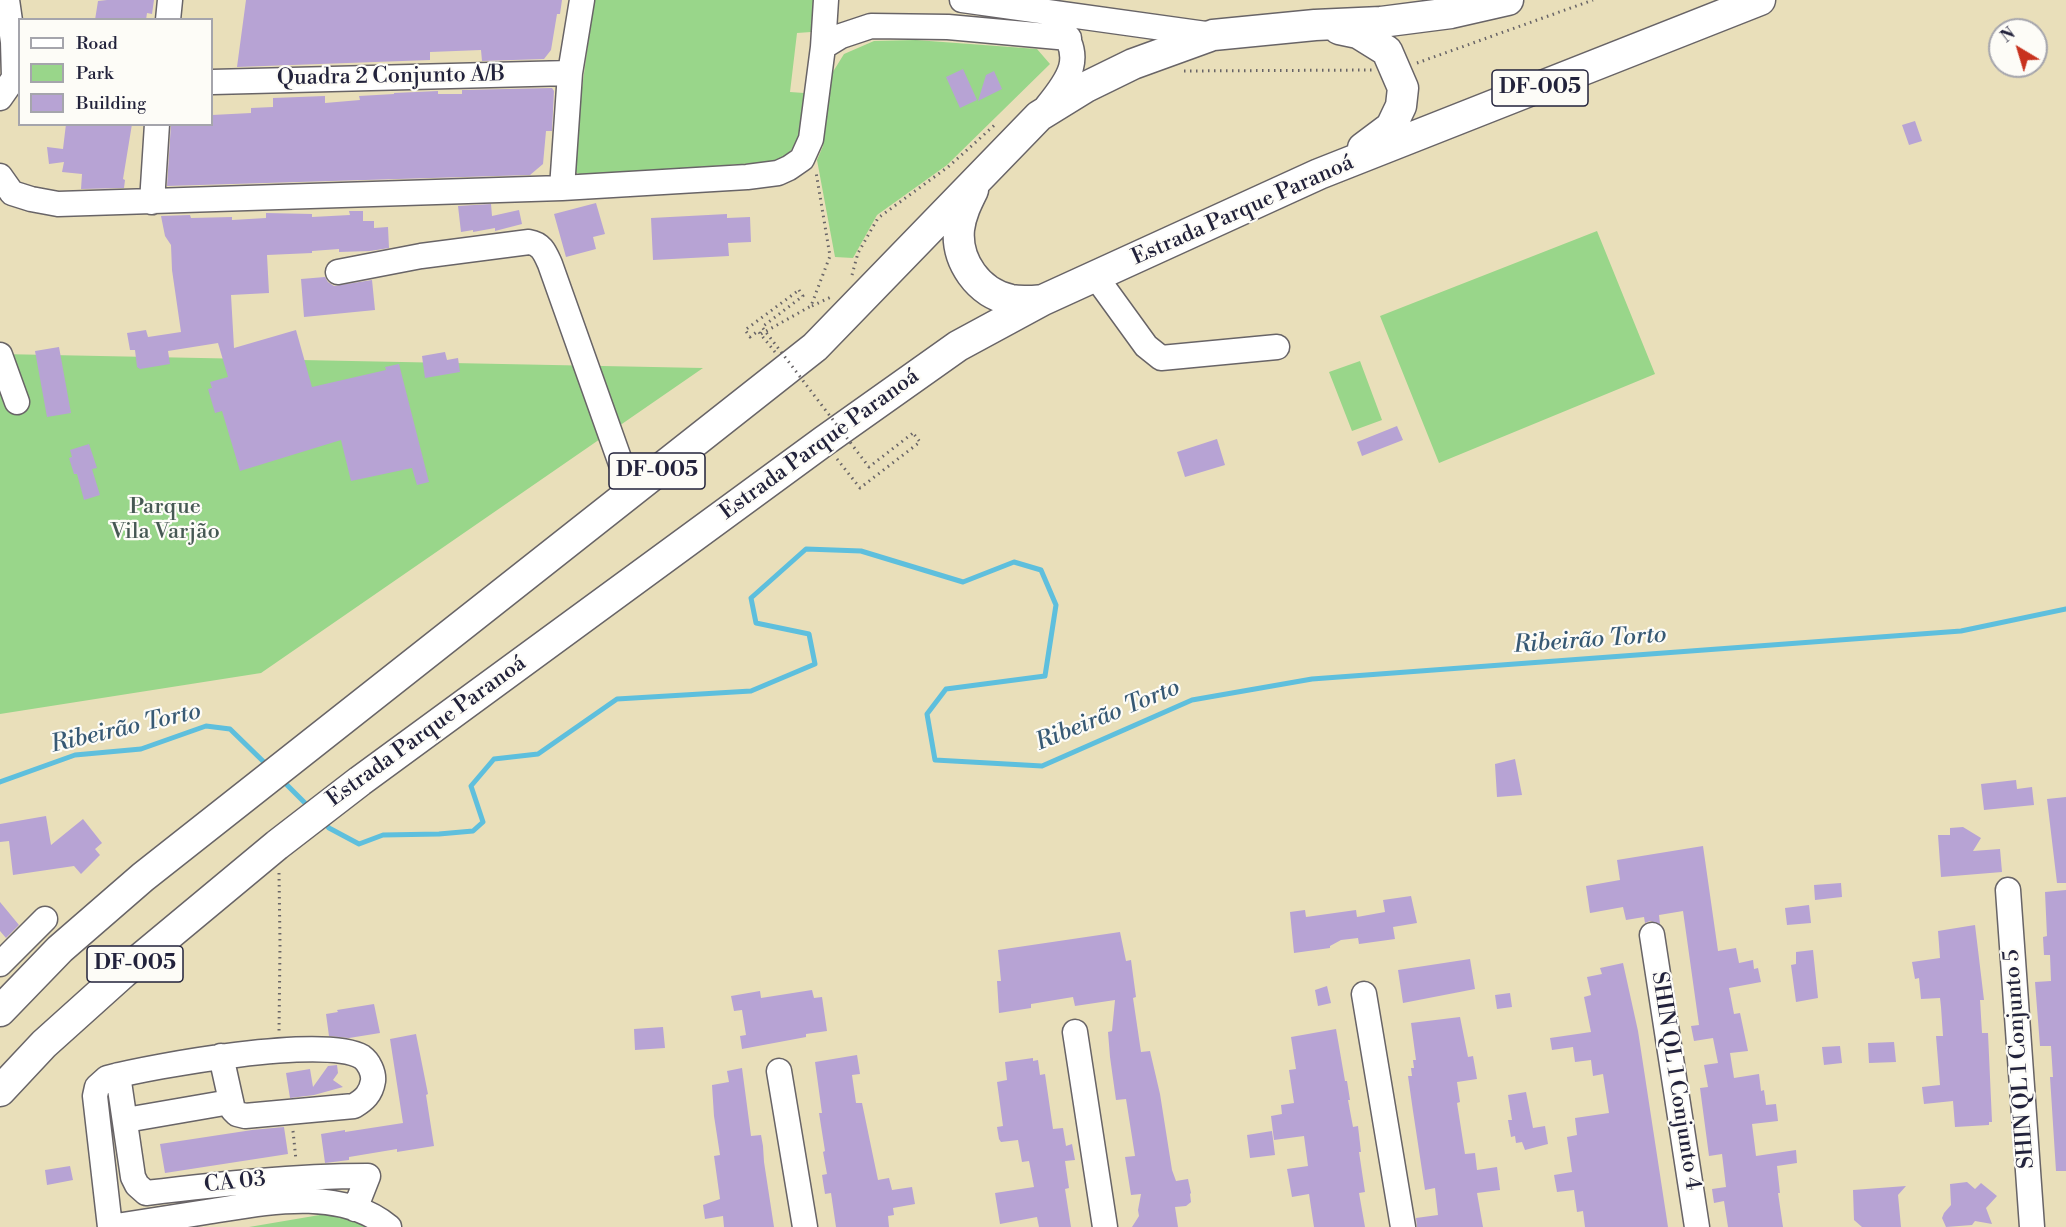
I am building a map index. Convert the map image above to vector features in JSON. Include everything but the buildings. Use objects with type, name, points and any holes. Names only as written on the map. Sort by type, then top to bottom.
[{"type":"main road","name":"DF-005","points":[[0,1011],[60,949],[142,877],[814,347],[1040,116],[1086,87],[1133,64],[1213,34],[1381,22],[1451,13],[1508,0]]},
{"type":"main road","name":"Estrada Parque Paranoá","points":[[0,1091],[44,1044],[123,974],[278,857],[352,787],[824,441],[958,346],[1043,300],[1319,174],[1760,0]]},
{"type":"main road","points":[[1315,25],[1358,33],[1375,41],[1387,51],[1403,88],[1401,106],[1391,127],[1374,142],[1319,174]]},
{"type":"main road","points":[[978,179],[963,210],[959,227],[961,255],[965,266],[978,282],[995,294],[1009,300],[1024,302],[1043,300]]},
{"type":"street","points":[[0,98],[14,78],[13,42],[7,0]]},
{"type":"street","points":[[168,18],[170,0]]},
{"type":"street","points":[[562,188],[570,73],[582,0]]},
{"type":"street","points":[[0,176],[12,193],[31,200],[58,204],[562,188],[747,177],[778,173],[802,159],[811,139],[823,47],[826,0]]},
{"type":"street","points":[[962,0],[1048,13],[1081,8],[1213,34]]},
{"type":"street","points":[[1040,116],[1066,83],[1073,57],[1069,38],[1048,13]]},
{"type":"street","points":[[823,47],[842,36],[871,26],[948,27],[1069,38]]},
{"type":"street","name":"Quadra 2 Conjunto A/B","points":[[213,82],[570,73]]},
{"type":"street","points":[[152,202],[157,126]]},
{"type":"street","points":[[338,272],[421,256],[529,242],[539,245],[550,264],[631,492]]},
{"type":"street","points":[[1095,278],[1146,346],[1161,358],[1277,347]]},
{"type":"street","points":[[0,356],[17,402]]},
{"type":"street","name":"SHIN QL 1 Conjunto 5","points":[[2008,890],[2031,1227]]},
{"type":"street","points":[[0,964],[45,919]]},
{"type":"street","name":"SHIN QL 1 Conjunto 4","points":[[1652,935],[1697,1227]]},
{"type":"street","points":[[1364,994],[1403,1227]]},
{"type":"street","points":[[1075,1032],[1105,1227]]},
{"type":"street","name":"CA 03","points":[[230,1102],[237,1114],[245,1116],[354,1106],[364,1100],[369,1093],[373,1079],[365,1059],[328,1050],[221,1056],[118,1075],[101,1082],[97,1087],[96,1096],[110,1227],[279,1200],[310,1200],[355,1209],[382,1221],[389,1227]]},
{"type":"street","points":[[126,1120],[230,1102],[221,1056]]},
{"type":"street","points":[[779,1071],[804,1227]]},
{"type":"street","name":"CA 03","points":[[118,1075],[133,1177],[140,1189],[146,1193],[299,1177],[368,1176],[355,1209]]},
{"type":"path","points":[[1175,71],[1397,70],[1593,0]]},
{"type":"path","points":[[852,276],[858,253],[878,218],[948,167],[1002,120]]},
{"type":"path","points":[[761,334],[811,306],[830,256],[811,139]]},
{"type":"path","points":[[785,346],[776,354],[758,331],[750,337],[745,330],[799,290],[803,296],[762,327],[868,467],[913,433],[920,442],[860,489],[824,441]]},
{"type":"path","points":[[278,857],[279,1052]]},
{"type":"path","points":[[290,1112],[299,1177]]},
{"type":"green space","points":[[594,0],[813,0],[815,27],[811,32],[797,33],[790,92],[804,93],[809,99],[802,129],[795,145],[782,158],[771,162],[582,175],[575,172],[572,162]]},
{"type":"green space","points":[[916,40],[1037,49],[1050,64],[947,165],[877,215],[853,258],[835,257],[817,160],[823,146],[831,75],[844,54],[874,41]]},
{"type":"green space","points":[[1597,231],[1655,374],[1439,463],[1380,316]]},
{"type":"green space","name":"Parque Vila Varjão","points":[[0,354],[703,368],[261,673],[0,714]]},
{"type":"green space","points":[[1360,361],[1382,420],[1352,431],[1329,372]]},
{"type":"green space","points":[[355,1209],[366,1227],[249,1227]]},
{"type":"waterway","name":"Ribeirão Torto","points":[[323,821],[329,828],[359,844],[383,835],[473,831],[483,822],[471,786],[494,759],[538,754],[617,699],[751,691],[815,664],[809,634],[756,623],[751,598],[806,549],[861,551],[963,582],[1014,562],[1041,570],[1056,605],[1045,676],[946,689],[927,714],[935,760],[1042,766],[1192,700],[1312,679],[1961,631],[2066,609]]},
{"type":"waterway","name":"Ribeirão Torto","points":[[0,782],[75,755],[141,749],[206,726],[230,729],[268,766]]},
{"type":"waterway","name":"Ribeirão Torto","points":[[281,779],[310,808]]}]
